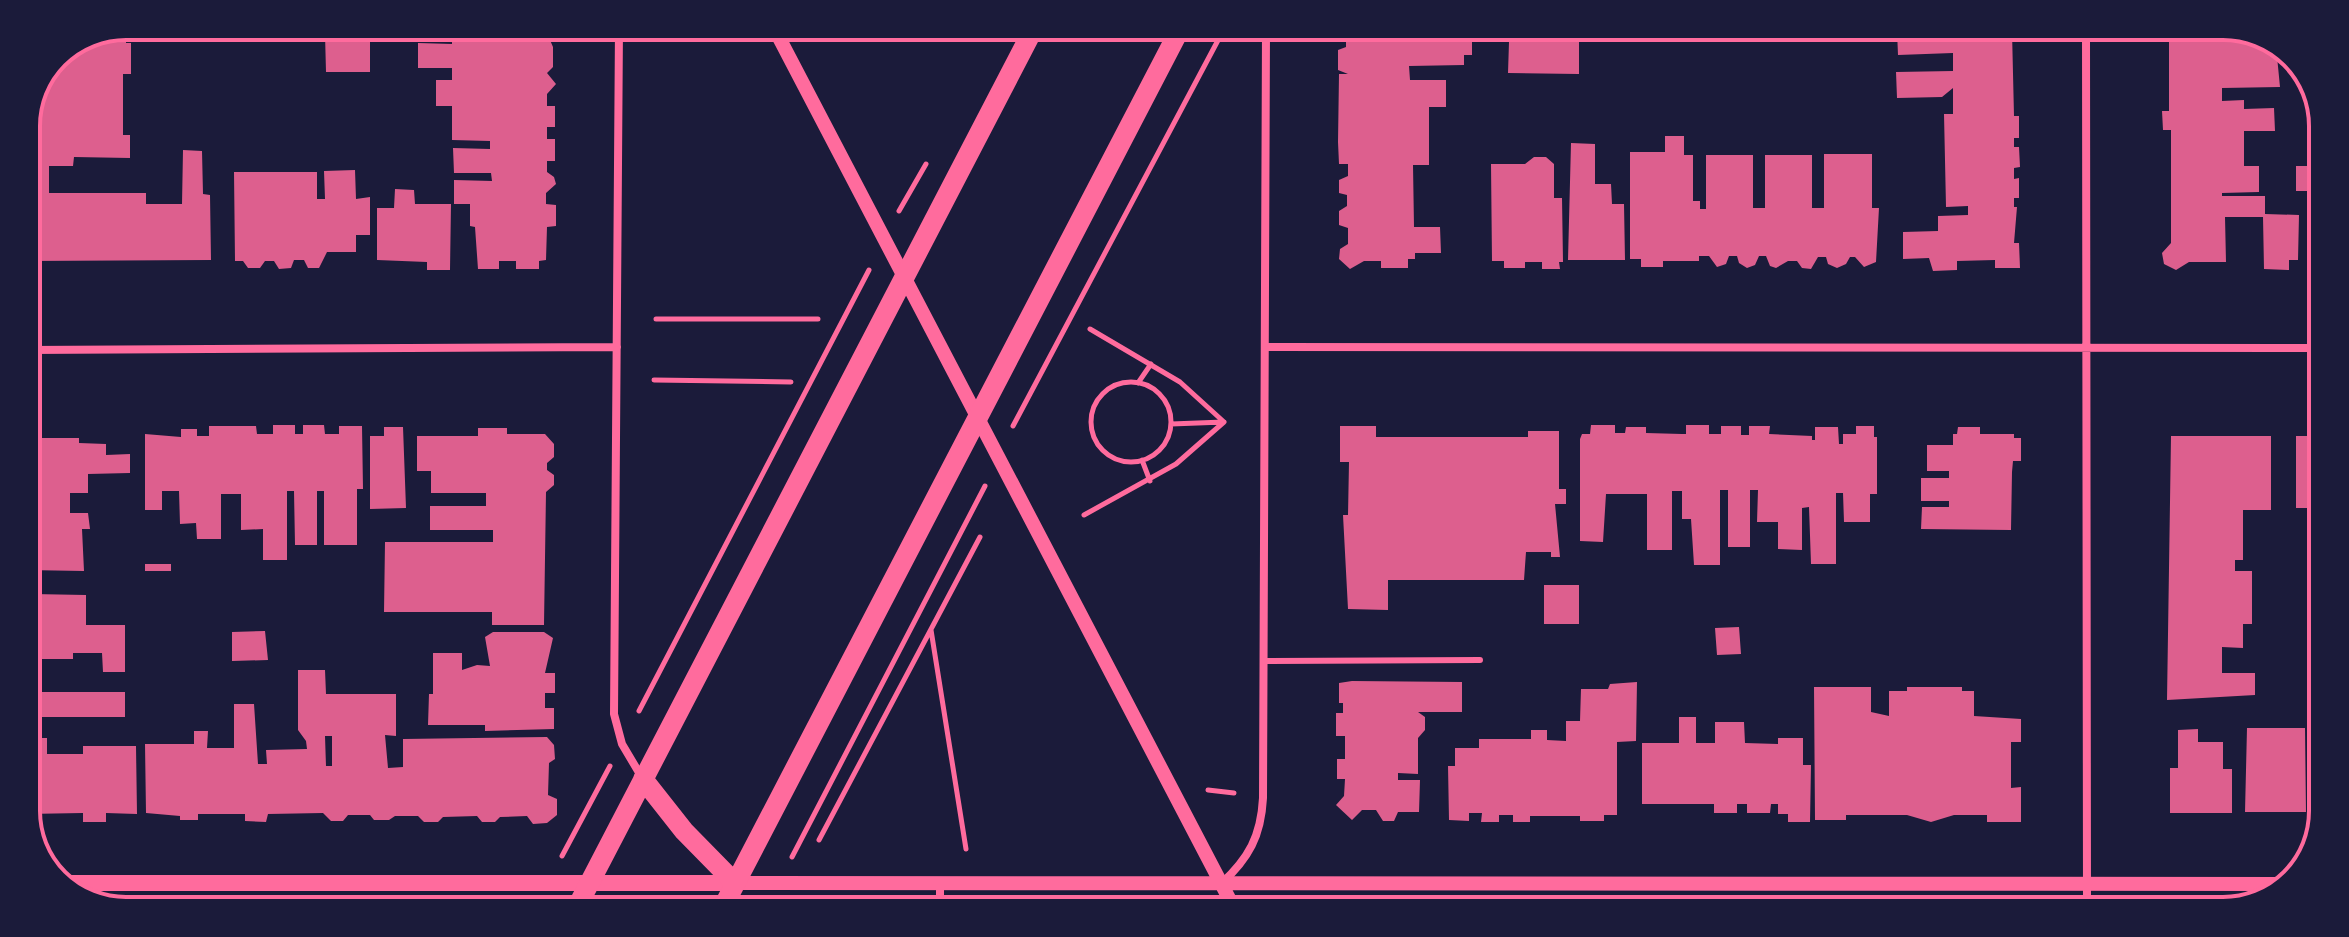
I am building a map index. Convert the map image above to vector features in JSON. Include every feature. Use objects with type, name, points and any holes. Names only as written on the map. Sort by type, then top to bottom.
[{"type":"main road","points":[[582,897],[1028,40]]},
{"type":"main road","points":[[728,897],[1174,40]]},
{"type":"main road","points":[[643,779],[684,831],[735,883]]},
{"type":"main road","points":[[79,883],[735,883]]},
{"type":"street","points":[[619,40],[614,714],[622,744],[643,779]]},
{"type":"street","points":[[780,40],[1228,897]]},
{"type":"street","points":[[1221,884],[1252,850],[1262,820],[1266,40]]},
{"type":"street","points":[[2086,40],[2086,897]]},
{"type":"street","points":[[40,350],[617,347]]},
{"type":"street","points":[[1265,347],[2309,348]]},
{"type":"street","points":[[735,883],[2267,884]]},
{"type":"street","points":[[940,883],[940,897]]},
{"type":"lane","points":[[1265,661],[1480,660]]},
{"type":"path","points":[[1040,374],[1218,40]]},
{"type":"path","points":[[656,319],[818,319]]},
{"type":"path","points":[[1090,329],[1180,382],[1224,422]]},
{"type":"path","points":[[646,698],[837,331]]},
{"type":"path","points":[[1138,383],[1151,364]]},
{"type":"path","points":[[654,380],[791,382]]},
{"type":"path","points":[[1121,383],[1149,386],[1165,403],[1171,424],[1159,451],[1142,460],[1125,462],[1109,456],[1097,444],[1091,428],[1092,411],[1106,390],[1121,383]]},
{"type":"path","points":[[1171,424],[1224,422]]},
{"type":"path","points":[[1084,515],[1176,464],[1224,422]]},
{"type":"path","points":[[1142,460],[1150,481]]},
{"type":"path","points":[[819,840],[980,537]]},
{"type":"path","points":[[807,827],[959,540]]},
{"type":"path","points":[[931,629],[966,849]]},
{"type":"path","points":[[1208,790],[1234,793]]},
{"type":"building","points":[[126,40],[126,43],[131,43],[131,74],[123,74],[123,135],[130,135],[130,158],[74,157],[73,166],[49,166],[49,193],[146,193],[146,204],[182,204],[183,150],[202,151],[203,194],[210,195],[211,260],[40,261],[42,109],[54,78],[78,54],[109,42]]},
{"type":"building","points":[[325,40],[370,40],[370,72],[326,72]]},
{"type":"building","points":[[452,40],[550,40],[553,47],[553,67],[547,73],[556,84],[547,94],[547,106],[555,106],[555,127],[547,127],[547,139],[555,139],[555,161],[547,161],[547,172],[554,177],[556,184],[546,193],[546,204],[556,205],[556,226],[547,227],[546,260],[539,261],[539,269],[516,269],[516,261],[499,261],[499,269],[478,269],[475,227],[470,226],[470,204],[454,204],[454,180],[492,181],[491,173],[454,173],[453,148],[490,149],[490,141],[452,140],[452,106],[436,106],[436,80],[452,80],[452,68],[418,68],[418,43],[452,44]]},
{"type":"building","points":[[1346,40],[1472,40],[1472,55],[1464,55],[1464,65],[1409,66],[1410,80],[1446,80],[1446,107],[1429,107],[1429,165],[1413,165],[1414,227],[1440,227],[1441,253],[1415,253],[1415,259],[1408,259],[1408,268],[1381,268],[1381,261],[1364,261],[1350,269],[1339,259],[1340,249],[1348,244],[1348,228],[1339,225],[1339,211],[1347,206],[1347,195],[1339,193],[1339,180],[1348,176],[1348,164],[1339,164],[1338,142],[1339,74],[1348,74],[1338,70],[1338,50],[1346,47]]},
{"type":"building","points":[[1897,40],[2012,40],[2014,116],[2019,116],[2019,138],[2014,138],[2014,147],[2019,147],[2020,167],[2014,168],[2014,179],[2019,178],[2019,198],[2014,198],[2014,207],[2017,207],[2014,243],[2019,243],[2020,268],[1995,268],[1995,260],[1957,261],[1957,270],[1933,271],[1929,258],[1903,259],[1903,232],[1938,231],[1938,216],[1968,215],[1968,206],[1946,207],[1944,114],[1953,114],[1953,88],[1942,97],[1897,98],[1896,72],[1953,71],[1953,53],[1898,55]]},
{"type":"building","points":[[2169,40],[2234,41],[2261,49],[2277,60],[2280,87],[2222,88],[2222,101],[2244,100],[2244,109],[2274,108],[2275,131],[2244,131],[2244,166],[2259,166],[2259,192],[2222,193],[2222,196],[2265,196],[2265,214],[2299,215],[2298,260],[2289,260],[2289,270],[2264,269],[2263,217],[2225,217],[2226,262],[2189,262],[2176,270],[2164,264],[2162,253],[2171,243],[2171,130],[2163,130],[2162,111],[2169,111]]},
{"type":"building","points":[[1509,42],[1579,42],[1579,74],[1508,73]]},
{"type":"building","points":[[1665,136],[1684,136],[1684,155],[1693,155],[1693,201],[1700,201],[1700,209],[1706,209],[1706,155],[1753,155],[1753,208],[1765,208],[1765,155],[1812,155],[1812,208],[1824,208],[1824,154],[1872,154],[1872,208],[1879,208],[1876,262],[1864,267],[1855,257],[1850,257],[1846,264],[1837,268],[1828,264],[1826,257],[1818,257],[1811,269],[1802,268],[1797,261],[1788,261],[1776,268],[1770,266],[1766,256],[1759,256],[1755,265],[1747,268],[1739,263],[1737,256],[1729,256],[1726,264],[1717,267],[1709,256],[1699,256],[1699,261],[1663,261],[1663,267],[1641,267],[1641,259],[1630,259],[1630,152],[1665,152]]},
{"type":"building","points":[[1571,143],[1595,144],[1595,184],[1611,184],[1612,204],[1624,204],[1625,260],[1568,260]]},
{"type":"building","points":[[1534,157],[1546,157],[1554,164],[1554,198],[1562,198],[1563,262],[1559,262],[1560,269],[1542,269],[1542,262],[1525,262],[1525,268],[1504,268],[1504,261],[1492,261],[1491,164],[1525,164]]},
{"type":"building","points":[[2296,166],[2309,166],[2309,191],[2296,191]]},
{"type":"building","points":[[355,170],[356,199],[370,197],[370,235],[356,235],[356,252],[327,252],[319,268],[308,268],[304,260],[294,260],[291,268],[279,269],[274,261],[265,261],[260,268],[248,268],[243,261],[235,261],[234,172],[317,172],[317,199],[325,199],[324,171]]},
{"type":"building","points":[[395,189],[414,190],[415,204],[451,204],[450,270],[427,270],[427,262],[377,260],[377,208],[394,208]]},
{"type":"building","points":[[273,425],[295,425],[295,434],[303,434],[303,425],[324,425],[325,434],[339,434],[339,426],[362,426],[363,489],[357,489],[357,545],[324,545],[324,491],[317,491],[317,545],[295,545],[294,491],[287,491],[287,560],[263,560],[263,529],[241,530],[241,494],[221,494],[221,539],[197,539],[196,523],[180,524],[179,491],[162,491],[162,510],[145,510],[145,434],[181,437],[181,429],[197,429],[197,436],[209,436],[209,426],[256,426],[257,434],[273,434]]},
{"type":"building","points":[[1591,425],[1615,425],[1615,433],[1625,433],[1626,427],[1646,427],[1646,433],[1682,434],[1686,434],[1686,425],[1709,425],[1709,434],[1721,434],[1721,426],[1741,426],[1741,435],[1749,435],[1749,426],[1770,426],[1769,434],[1812,436],[1812,440],[1815,440],[1815,427],[1838,427],[1839,444],[1843,444],[1843,434],[1856,434],[1856,426],[1874,426],[1874,437],[1877,437],[1877,494],[1870,494],[1870,522],[1844,522],[1843,493],[1836,493],[1836,564],[1811,564],[1809,507],[1802,508],[1802,550],[1778,549],[1778,522],[1757,522],[1758,490],[1750,490],[1750,547],[1728,547],[1728,490],[1720,490],[1720,565],[1694,565],[1691,519],[1682,519],[1682,491],[1672,491],[1672,550],[1647,550],[1647,494],[1606,494],[1603,542],[1580,541],[1580,439],[1582,434],[1590,434]]},
{"type":"building","points":[[1340,426],[1376,426],[1376,437],[1528,437],[1528,431],[1559,431],[1559,489],[1566,489],[1566,504],[1555,504],[1560,557],[1551,557],[1551,552],[1526,552],[1524,580],[1388,580],[1388,610],[1348,609],[1343,515],[1348,515],[1349,462],[1340,462]]},
{"type":"building","points":[[384,427],[403,427],[406,508],[370,509],[370,436],[384,436]]},
{"type":"building","points":[[1958,427],[1980,427],[1980,434],[2014,434],[2014,438],[2021,438],[2021,461],[2013,461],[2011,530],[1921,529],[1922,507],[1949,507],[1949,501],[1921,501],[1921,478],[1949,478],[1949,471],[1927,471],[1927,445],[1953,445],[1953,434],[1957,434]]},
{"type":"building","points":[[478,428],[507,428],[507,434],[545,434],[554,444],[554,457],[547,463],[547,470],[554,475],[554,485],[546,492],[544,625],[492,625],[492,612],[384,612],[385,542],[493,542],[493,530],[430,530],[430,506],[486,506],[486,493],[431,493],[431,471],[417,471],[417,436],[478,436]]},
{"type":"building","points":[[2171,436],[2271,436],[2271,510],[2243,510],[2243,560],[2235,560],[2235,571],[2252,571],[2252,624],[2243,624],[2243,648],[2222,647],[2222,673],[2255,673],[2255,695],[2167,700]]},
{"type":"building","points":[[2296,436],[2309,436],[2309,508],[2296,508]]},
{"type":"building","points":[[40,438],[79,438],[79,443],[106,444],[106,455],[130,454],[130,473],[88,474],[88,493],[70,493],[70,513],[88,513],[90,529],[82,529],[84,571],[40,570]]},
{"type":"building","points":[[145,564],[171,564],[171,571],[145,571]]},
{"type":"building","points":[[1544,585],[1579,585],[1579,624],[1544,624]]},
{"type":"building","points":[[40,594],[86,595],[86,625],[125,625],[125,672],[103,672],[102,653],[73,653],[73,659],[40,659]]},
{"type":"building","points":[[1739,627],[1741,654],[1717,655],[1715,628]]},
{"type":"building","points":[[265,631],[268,660],[232,661],[232,632]]},
{"type":"building","points":[[493,632],[544,632],[553,638],[545,673],[555,673],[555,693],[545,693],[545,708],[554,708],[554,729],[485,731],[485,725],[428,725],[429,694],[433,694],[433,653],[462,653],[462,670],[477,665],[490,666],[485,637]]},
{"type":"building","points":[[298,670],[325,670],[326,694],[396,694],[396,736],[385,735],[388,768],[403,767],[403,739],[547,737],[554,745],[555,759],[549,763],[548,795],[557,799],[557,815],[547,823],[533,824],[527,816],[500,817],[495,822],[482,822],[477,816],[443,817],[438,822],[424,822],[418,816],[374,820],[370,815],[348,815],[343,821],[331,821],[323,813],[268,814],[266,822],[245,821],[245,814],[198,814],[198,820],[180,820],[180,816],[146,813],[145,744],[194,744],[194,731],[208,731],[207,748],[234,748],[234,704],[254,704],[258,764],[267,764],[266,750],[307,749],[306,741],[298,730]],"holes":[[[325,736],[332,736],[332,766],[326,766]]]},
{"type":"building","points":[[1462,682],[1462,712],[1418,712],[1425,717],[1425,730],[1418,738],[1418,774],[1398,773],[1398,780],[1420,780],[1419,812],[1398,812],[1394,821],[1383,821],[1376,810],[1362,810],[1352,820],[1336,805],[1344,796],[1345,779],[1337,779],[1337,759],[1345,759],[1345,736],[1336,736],[1336,713],[1343,713],[1343,703],[1339,703],[1339,683]]},
{"type":"building","points":[[1637,682],[1636,741],[1617,742],[1617,815],[1604,815],[1604,821],[1580,821],[1580,816],[1530,816],[1530,822],[1513,822],[1513,815],[1499,815],[1499,822],[1481,822],[1482,813],[1469,813],[1469,821],[1449,820],[1448,766],[1455,766],[1455,748],[1479,748],[1479,739],[1531,739],[1531,730],[1547,730],[1547,740],[1566,741],[1566,721],[1580,721],[1581,689],[1608,689],[1610,684]]},
{"type":"building","points":[[1814,687],[1871,687],[1871,712],[1889,716],[1889,691],[1907,691],[1907,687],[1962,687],[1962,691],[1974,691],[1974,716],[2021,719],[2021,742],[2011,742],[2011,788],[2021,787],[2021,822],[1987,822],[1987,815],[1954,815],[1931,822],[1907,815],[1846,815],[1846,820],[1815,820]]},
{"type":"building","points":[[40,692],[125,692],[125,717],[40,717]]},
{"type":"building","points":[[1679,717],[1696,717],[1696,743],[1715,743],[1715,722],[1744,722],[1745,743],[1778,744],[1778,738],[1803,738],[1803,765],[1811,765],[1810,822],[1788,822],[1788,814],[1778,814],[1778,804],[1771,804],[1770,813],[1747,813],[1747,804],[1737,804],[1737,813],[1714,813],[1714,804],[1642,804],[1642,743],[1679,743]]},
{"type":"building","points":[[2247,728],[2305,728],[2306,812],[2245,812]]},
{"type":"building","points":[[2198,729],[2198,742],[2223,742],[2223,769],[2232,769],[2232,813],[2170,813],[2170,768],[2178,768],[2178,730]]},
{"type":"building","points":[[40,738],[47,738],[47,754],[83,754],[83,746],[136,746],[137,814],[106,813],[106,822],[83,822],[83,813],[40,814]]}]
